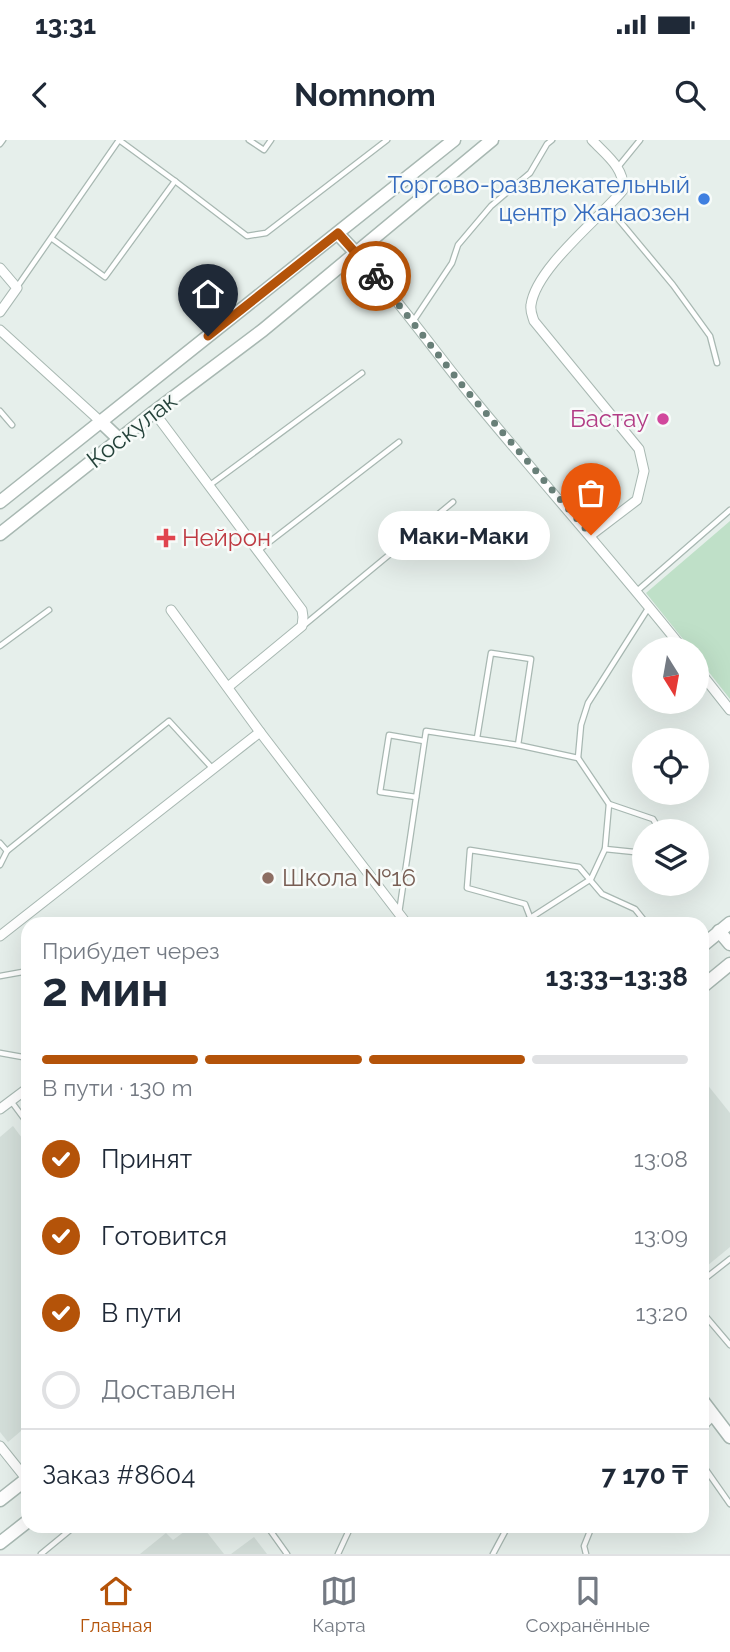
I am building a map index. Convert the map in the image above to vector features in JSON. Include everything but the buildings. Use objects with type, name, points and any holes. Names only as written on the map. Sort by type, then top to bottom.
[{"type":"street","name":"Коскулак","points":[[0,502],[454,140]]},
{"type":"street","name":"Коскулак","points":[[0,534],[263,330],[492,140]]},
{"type":"street","points":[[591,535],[637,500],[644,471],[639,449],[534,321],[530,309],[533,296],[562,253],[609,208],[623,190],[624,180],[618,167],[592,140]]},
{"type":"street","points":[[338,233],[414,321],[466,390],[591,535],[674,637]]},
{"type":"street","points":[[0,268],[17,288],[0,312]]},
{"type":"street","points":[[0,330],[120,440]]},
{"type":"street","points":[[154,412],[302,610],[302,626],[228,687]]},
{"type":"street","points":[[171,610],[401,917]]},
{"type":"street","points":[[709,683],[730,710]]},
{"type":"street","points":[[24,917],[260,732]]},
{"type":"street","points":[[0,936],[21,920]]},
{"type":"street","points":[[709,940],[730,923]]},
{"type":"street","points":[[719,931],[730,944]]},
{"type":"street","points":[[709,981],[730,964]]},
{"type":"street","points":[[0,1109],[21,1093]]},
{"type":"street","points":[[709,1409],[730,1437]]},
{"type":"street","points":[[0,1446],[21,1472]]},
{"type":"street","points":[[0,1500],[21,1484]]},
{"type":"street","points":[[0,1543],[21,1526]]},
{"type":"lane","points":[[0,144],[3,140]]},
{"type":"lane","points":[[17,288],[119,140],[247,236],[266,233],[387,140]]},
{"type":"lane","points":[[249,140],[264,150],[271,140]]},
{"type":"lane","points":[[414,321],[452,263],[458,245],[491,206],[530,173],[552,140]]},
{"type":"lane","points":[[618,167],[640,140]]},
{"type":"lane","points":[[51,239],[105,277],[175,181]]},
{"type":"lane","points":[[609,208],[673,285],[710,336],[717,363]]},
{"type":"lane","points":[[210,485],[362,373]]},
{"type":"lane","points":[[0,411],[12,425]]},
{"type":"lane","points":[[259,550],[399,442]]},
{"type":"lane","points":[[302,626],[453,502]]},
{"type":"lane","points":[[637,591],[730,510]]},
{"type":"lane","points":[[649,606],[588,703],[581,725],[578,758],[609,804],[653,819]]},
{"type":"lane","points":[[0,646],[49,610]]},
{"type":"lane","points":[[477,738],[491,653],[531,659],[518,745]]},
{"type":"lane","points":[[0,865],[7,851],[169,721],[214,769]]},
{"type":"lane","points":[[399,914],[426,731],[518,745],[578,758]]},
{"type":"lane","points":[[416,797],[380,792],[383,769],[388,735],[424,741]]},
{"type":"lane","points":[[609,804],[606,849],[590,879],[530,917],[525,904],[467,888],[470,850],[579,867],[590,879],[602,894],[635,909],[641,917]]},
{"type":"lane","points":[[0,843],[7,851]]},
{"type":"lane","points":[[606,849],[632,852]]},
{"type":"lane","points":[[0,976],[21,972]]},
{"type":"lane","points":[[0,1054],[21,1057]]},
{"type":"lane","points":[[11,1101],[21,1115]]},
{"type":"lane","points":[[709,1276],[730,1259]]},
{"type":"lane","points":[[709,1320],[730,1346]]},
{"type":"lane","points":[[709,1423],[715,1417]]},
{"type":"lane","points":[[709,1474],[730,1504]]},
{"type":"lane","points":[[41,1554],[66,1533]]},
{"type":"lane","points":[[272,1533],[287,1554]]},
{"type":"lane","points":[[338,1554],[348,1533]]},
{"type":"lane","points":[[493,1554],[504,1533]]},
{"type":"lane","points":[[586,1554],[584,1546],[589,1533]]},
{"type":"shaded area","points":[[709,1087],[730,1113],[730,1247],[709,1264]]},
{"type":"shaded area","points":[[13,1126],[21,1137],[21,1431],[8,1442],[0,1432],[0,1137]]},
{"type":"shaded area","points":[[166,1533],[173,1540],[182,1533],[208,1533],[224,1554],[140,1554]]},
{"type":"shaded area","points":[[254,1537],[267,1554],[231,1554]]},
{"type":"green space","points":[[730,521],[730,699],[709,672],[709,637],[681,637],[646,593]]},
{"type":"way so far","points":[[376,276],[466,390],[591,535]]},
{"type":"place","name":"Торгово-развлекательный центр Жанаозен","points":[[704,199]]},
{"type":"place","name":"Бастау","points":[[663,419]]},
{"type":"place","name":"Маки-Маки","points":[[591,535]]},
{"type":"place","name":"Нейрон","points":[[166,538]]},
{"type":"place","name":"Школа №16","points":[[268,878]]},
{"type":"route","points":[[208,336],[338,233],[376,276]]}]
